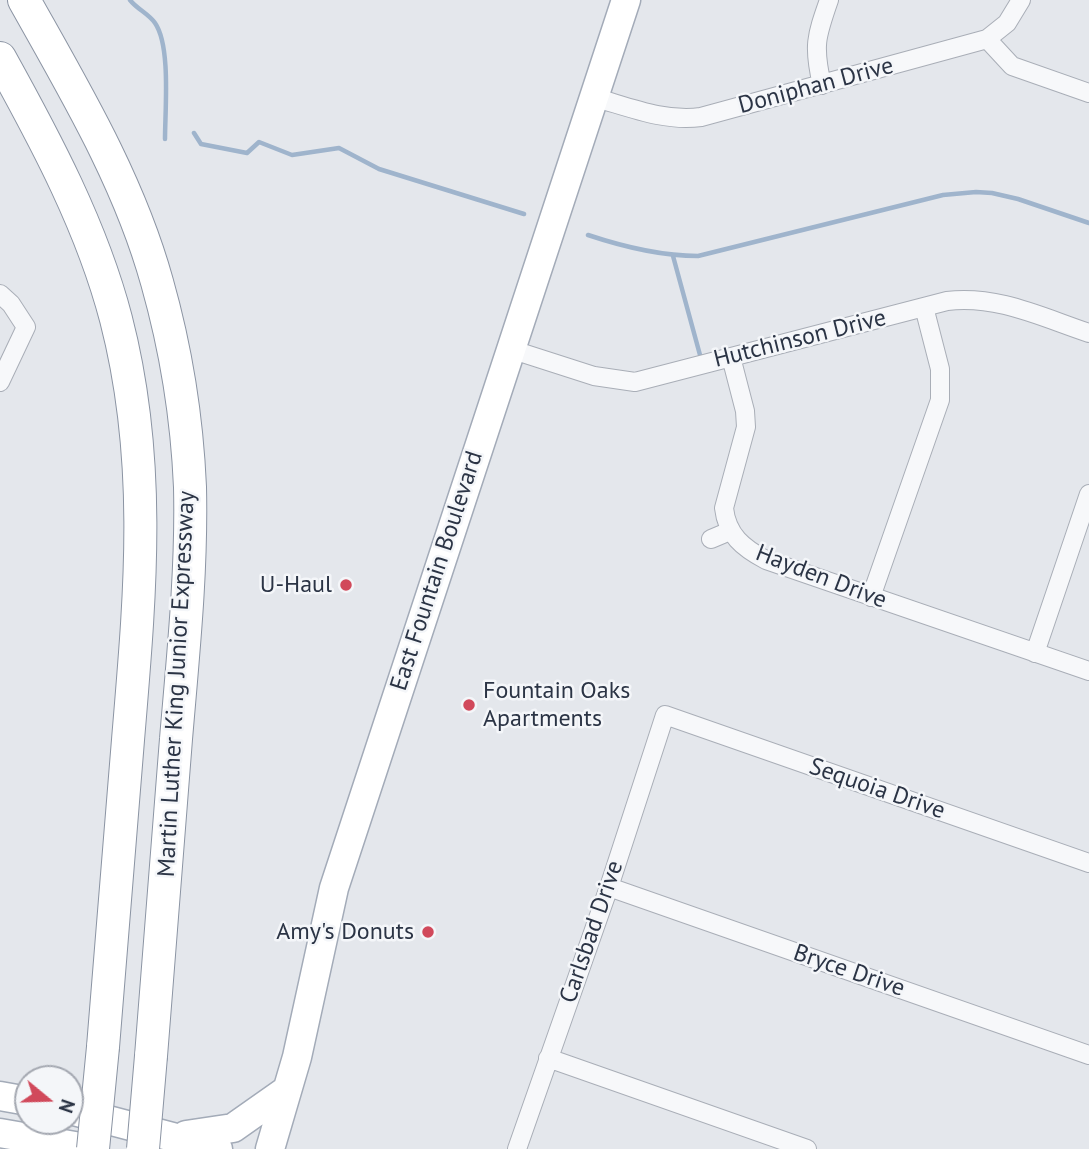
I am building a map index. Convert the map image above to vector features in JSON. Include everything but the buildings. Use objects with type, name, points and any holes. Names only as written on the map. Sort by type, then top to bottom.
[{"type":"highway","name":"Martin Luther King Junior Expressway","points":[[24,0],[112,159],[130,203],[157,282],[178,369],[184,414],[190,490],[189,573],[143,1149]]},
{"type":"highway","name":"Martin Luther King Junior Expressway","points":[[0,58],[73,200],[106,283],[132,397],[142,493],[139,607],[93,1149]]},
{"type":"highway","points":[[0,75],[36,124]]},
{"type":"main road","name":"East Fountain Boulevard","points":[[270,1149],[288,1090],[334,888],[626,0]]},
{"type":"main road","points":[[173,1136],[200,1135],[233,1128],[288,1090]]},
{"type":"main road","points":[[84,1114],[218,1149]]},
{"type":"main road","points":[[0,1133],[93,1149]]},
{"type":"street","points":[[822,85],[816,55],[817,34],[829,0]]},
{"type":"street","name":"Doniphan Drive","points":[[593,97],[658,116],[681,120],[701,117],[987,39],[1007,23],[1021,0]]},
{"type":"street","points":[[987,39],[1012,66],[1089,93]]},
{"type":"street","points":[[0,294],[11,304],[26,327],[0,382]]},
{"type":"street","name":"Hutchinson Drive","points":[[510,349],[594,376],[635,382],[924,307],[971,298],[990,300],[1089,333]]},
{"type":"street","points":[[871,597],[940,400],[940,369],[924,307]]},
{"type":"street","name":"Hayden Drive","points":[[731,357],[745,411],[746,427],[727,494],[725,520],[739,544],[766,559],[1089,671]]},
{"type":"street","points":[[1035,653],[1089,494]]},
{"type":"street","points":[[710,539],[730,531]]},
{"type":"street","name":"Sequoia Drive","points":[[665,715],[1089,863]]},
{"type":"street","name":"Carlsbad Drive","points":[[517,1149],[609,887],[665,715]]},
{"type":"street","name":"Bryce Drive","points":[[609,887],[1089,1055]]},
{"type":"street","points":[[548,1058],[807,1149]]},
{"type":"waterway","points":[[130,0],[155,23],[160,33],[166,79],[165,139]]},
{"type":"waterway","points":[[194,133],[201,144],[247,153],[259,142],[292,155],[339,148],[379,169],[524,214]]},
{"type":"waterway","points":[[588,235],[642,250],[698,256],[943,195],[976,192],[1018,199],[1089,223]]},
{"type":"waterway","points":[[673,256],[700,355]]},
{"type":"place","name":"U-Haul","points":[[346,585]]},
{"type":"place","name":"Fountain Oaks Apartments","points":[[469,705]]},
{"type":"place","name":"Amy's Donuts","points":[[428,932]]}]
